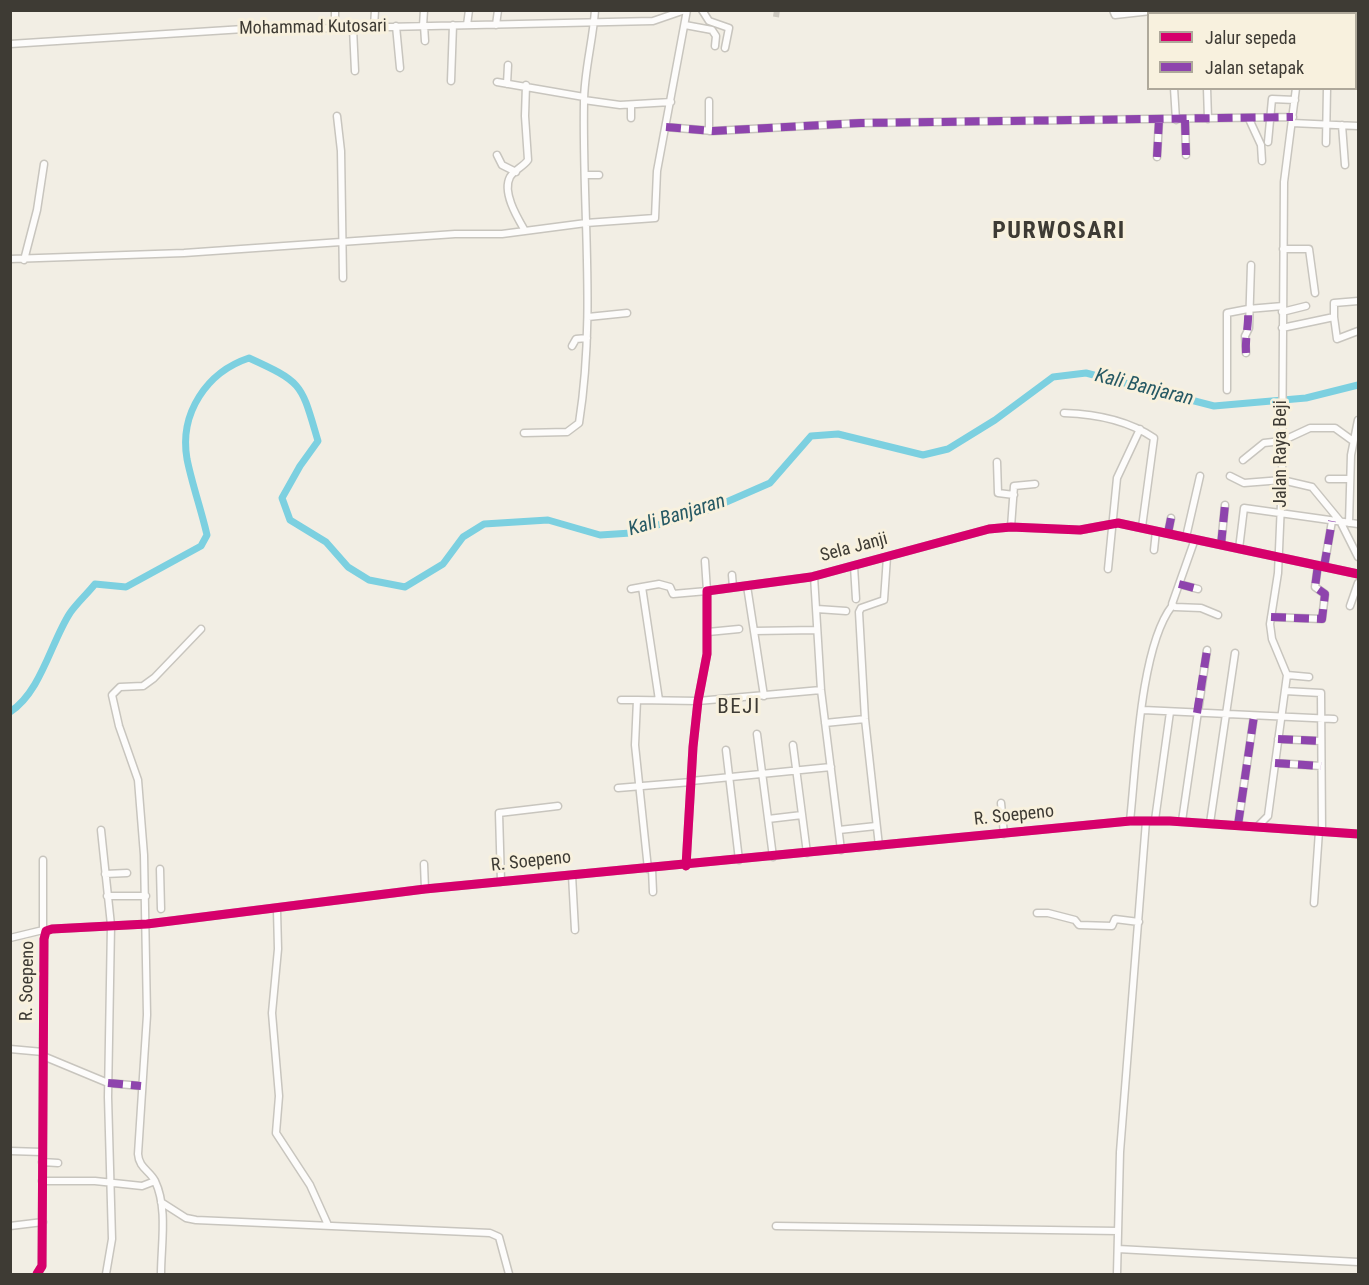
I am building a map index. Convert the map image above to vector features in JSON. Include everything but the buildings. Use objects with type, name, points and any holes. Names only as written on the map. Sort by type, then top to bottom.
[{"type":"street","points":[[335,10],[335,28]]},
{"type":"street","points":[[374,27],[375,10]]},
{"type":"street","points":[[424,10],[425,41]]},
{"type":"street","points":[[467,25],[469,10]]},
{"type":"street","points":[[496,25],[498,10]]},
{"type":"street","points":[[524,433],[567,432],[579,423],[584,392],[588,317],[584,98],[595,10]]},
{"type":"street","points":[[10,259],[222,251],[342,241],[502,234],[656,216],[657,171],[686,10]]},
{"type":"street","name":"Mohammad Kutosari","points":[[10,44],[218,29],[653,21],[686,10]]},
{"type":"street","points":[[702,10],[709,21],[728,27],[725,48]]},
{"type":"street","points":[[1113,10],[1115,15],[1147,12]]},
{"type":"street","points":[[451,81],[453,25]]},
{"type":"street","points":[[685,25],[712,30],[716,36],[716,46]]},
{"type":"street","points":[[396,26],[400,68]]},
{"type":"street","points":[[353,28],[355,71]]},
{"type":"street","points":[[507,84],[508,65]]},
{"type":"street","points":[[497,82],[526,85],[584,98],[631,105],[670,102]]},
{"type":"street","points":[[524,230],[515,213],[508,187],[510,177],[528,160],[525,116],[526,85]]},
{"type":"street","points":[[1174,90],[1176,120]]},
{"type":"street","points":[[1208,90],[1208,119]]},
{"type":"street","name":"Jalan Raya Beji","points":[[1268,816],[1287,675],[1272,639],[1271,617],[1279,557],[1282,480],[1284,182],[1296,90]]},
{"type":"street","points":[[1326,143],[1327,90]]},
{"type":"street","points":[[1268,142],[1272,99],[1295,100]]},
{"type":"street","points":[[709,101],[709,131]]},
{"type":"street","points":[[631,105],[631,118]]},
{"type":"street","points":[[337,116],[343,278]]},
{"type":"street","points":[[666,127],[709,131],[861,123],[1249,118],[1359,126]]},
{"type":"street","points":[[1249,118],[1262,145],[1262,161]]},
{"type":"street","points":[[1157,157],[1159,120]]},
{"type":"street","points":[[1185,120],[1186,155]]},
{"type":"street","points":[[1342,125],[1345,165]]},
{"type":"street","points":[[497,154],[502,165],[516,172]]},
{"type":"street","points":[[24,260],[37,210],[44,164]]},
{"type":"street","points":[[585,175],[599,175]]},
{"type":"street","points":[[1283,249],[1309,249],[1315,292]]},
{"type":"street","points":[[1246,353],[1245,337],[1249,328],[1251,265]]},
{"type":"street","points":[[1359,301],[1334,303],[1337,339],[1359,331]]},
{"type":"street","points":[[1227,390],[1227,314],[1248,309],[1306,306]]},
{"type":"street","points":[[588,317],[627,313]]},
{"type":"street","points":[[1282,328],[1334,317]]},
{"type":"street","points":[[572,346],[576,339],[587,338]]},
{"type":"street","points":[[1065,413],[1109,419],[1140,429],[1155,441],[1142,528]]},
{"type":"street","points":[[1349,523],[1350,471],[1353,441],[1359,420]]},
{"type":"street","points":[[1244,460],[1264,443],[1282,441],[1304,429],[1335,428],[1353,441]]},
{"type":"street","points":[[1108,569],[1117,478],[1140,429]]},
{"type":"street","points":[[997,462],[998,493],[1014,495]]},
{"type":"street","points":[[1350,471],[1359,472]]},
{"type":"street","points":[[1186,537],[1200,476]]},
{"type":"street","points":[[1230,476],[1244,483],[1282,480],[1312,487],[1337,521],[1359,557]]},
{"type":"street","points":[[1329,479],[1350,479]]},
{"type":"street","points":[[1011,526],[1014,486],[1035,484]]},
{"type":"street","points":[[1221,545],[1225,505]]},
{"type":"street","points":[[1239,549],[1242,509],[1359,524]]},
{"type":"street","points":[[1168,533],[1171,518]]},
{"type":"street","points":[[1271,617],[1322,619],[1325,593],[1315,587],[1337,521]]},
{"type":"street","name":"Sela Janji","points":[[642,587],[663,584],[670,587],[673,594],[747,586],[814,576],[973,532],[1011,526],[1067,530],[1111,524],[1168,533],[1359,574]]},
{"type":"street","points":[[1154,550],[1156,531]]},
{"type":"street","points":[[1130,821],[1148,671],[1156,637],[1172,606],[1195,539]]},
{"type":"street","points":[[879,846],[865,719],[859,612],[861,608],[884,600],[887,556]]},
{"type":"street","points":[[686,866],[698,701],[708,632],[705,561]]},
{"type":"street","points":[[854,566],[856,599]]},
{"type":"street","points":[[732,575],[733,587]]},
{"type":"street","points":[[814,576],[821,690],[841,850]]},
{"type":"street","points":[[1350,606],[1359,583]]},
{"type":"street","points":[[1179,584],[1198,590]]},
{"type":"street","points":[[747,586],[764,696]]},
{"type":"street","points":[[631,589],[642,587],[659,699]]},
{"type":"street","points":[[1172,606],[1201,608],[1218,615]]},
{"type":"street","points":[[817,609],[846,611]]},
{"type":"street","points":[[161,1275],[161,1202],[155,1181],[138,1160],[147,1015],[147,924],[138,780],[119,726],[113,692],[127,686],[142,686],[154,678],[201,628]]},
{"type":"street","points":[[708,632],[739,629]]},
{"type":"street","points":[[754,631],[818,630]]},
{"type":"street","points":[[1182,821],[1207,650]]},
{"type":"street","points":[[1210,823],[1235,653]]},
{"type":"street","points":[[1287,675],[1309,677]]},
{"type":"street","points":[[621,700],[698,701],[821,690]]},
{"type":"street","points":[[1285,692],[1321,693],[1321,831],[1314,903]]},
{"type":"street","points":[[637,700],[635,745],[653,892]]},
{"type":"street","points":[[1143,710],[1334,719]]},
{"type":"street","points":[[1155,820],[1170,712]]},
{"type":"street","points":[[1238,825],[1254,716]]},
{"type":"street","points":[[825,723],[865,719]]},
{"type":"street","points":[[757,734],[773,857]]},
{"type":"street","points":[[1278,739],[1320,741]]},
{"type":"street","points":[[793,745],[807,854]]},
{"type":"street","points":[[726,750],[739,860]]},
{"type":"street","points":[[1275,763],[1321,766]]},
{"type":"street","points":[[618,788],[831,767]]},
{"type":"street","points":[[1001,803],[1004,834]]},
{"type":"street","points":[[501,882],[499,813],[558,806]]},
{"type":"street","points":[[768,819],[802,815]]},
{"type":"street","points":[[1258,827],[1268,816],[1278,828]]},
{"type":"street","name":"R. Soepeno","points":[[40,1273],[43,1222],[44,931],[147,924],[162,920],[278,910],[425,889],[686,866],[1130,821],[1182,821],[1359,834]]},
{"type":"street","points":[[1117,1275],[1122,1119],[1146,821]]},
{"type":"street","points":[[839,830],[876,826]]},
{"type":"street","points":[[101,830],[111,925],[108,1083],[112,1239],[106,1275]]},
{"type":"street","points":[[10,938],[44,931],[43,860]]},
{"type":"street","points":[[424,864],[425,889]]},
{"type":"street","points":[[160,869],[161,909]]},
{"type":"street","points":[[105,874],[128,873]]},
{"type":"street","points":[[572,875],[575,930]]},
{"type":"street","points":[[107,897],[146,896]]},
{"type":"street","points":[[278,910],[278,949],[272,1013],[279,1084],[276,1133],[310,1185],[328,1225]]},
{"type":"street","points":[[1037,913],[1048,913],[1075,920],[1079,926],[1112,926],[1115,919],[1138,922]]},
{"type":"street","points":[[10,1049],[43,1054],[108,1083],[141,1086]]},
{"type":"street","points":[[10,1151],[42,1152]]},
{"type":"street","points":[[42,1162],[58,1163]]},
{"type":"street","points":[[42,1181],[110,1182],[142,1186],[155,1181]]},
{"type":"street","points":[[161,1202],[186,1218],[196,1220],[496,1235],[502,1245],[509,1275]]},
{"type":"street","points":[[10,1226],[43,1222]]},
{"type":"street","points":[[776,1226],[1118,1231]]},
{"type":"street","points":[[1118,1249],[1359,1262]]},
{"type":"waterway","name":"Kali Banjaran","points":[[10,712],[21,703],[38,680],[70,613],[95,584],[126,587],[201,546],[207,535],[187,459],[187,426],[199,396],[209,384],[220,373],[249,358],[291,380],[298,388],[308,407],[318,441],[300,466],[282,498],[290,520],[326,542],[348,567],[369,580],[405,587],[443,564],[463,537],[484,524],[548,520],[600,535],[631,533],[708,510],[770,483],[811,436],[838,434],[923,455],[948,449],[995,420],[1053,377],[1086,373],[1214,406],[1306,398],[1358,385]]},
{"type":"tunnel","points":[[776,17],[777,10]]},
{"type":"marked path","points":[[666,127],[713,131],[861,123],[1293,117]]},
{"type":"marked path","points":[[1157,157],[1159,120]]},
{"type":"marked path","points":[[1185,120],[1186,155]]},
{"type":"marked path","points":[[1246,353],[1248,309]]},
{"type":"marked path","points":[[1221,545],[1225,505]]},
{"type":"marked path","points":[[1168,533],[1171,518]]},
{"type":"marked path","points":[[1324,567],[1332,521]]},
{"type":"marked path","points":[[1271,617],[1322,619],[1325,594],[1315,587],[1318,565]]},
{"type":"marked path","points":[[1179,584],[1198,589]]},
{"type":"marked path","points":[[1197,713],[1207,650]]},
{"type":"marked path","points":[[1238,825],[1254,716]]},
{"type":"marked path","points":[[1278,739],[1320,741]]},
{"type":"marked path","points":[[1275,763],[1321,766]]},
{"type":"marked path","points":[[108,1083],[141,1086]]},
{"type":"cycle path","points":[[686,866],[693,747],[698,701],[707,654],[707,591],[811,577],[989,529],[1011,527],[1080,530],[1118,523],[1358,574]]},
{"type":"cycle path","points":[[37,1274],[42,1266],[44,939],[46,931],[52,929],[147,924],[425,889],[1130,821],[1170,821],[1358,834]]},
{"type":"district","name":"PURWOSARI","points":[[1059,232]]},
{"type":"district","name":"BEJI","points":[[739,708]]}]
